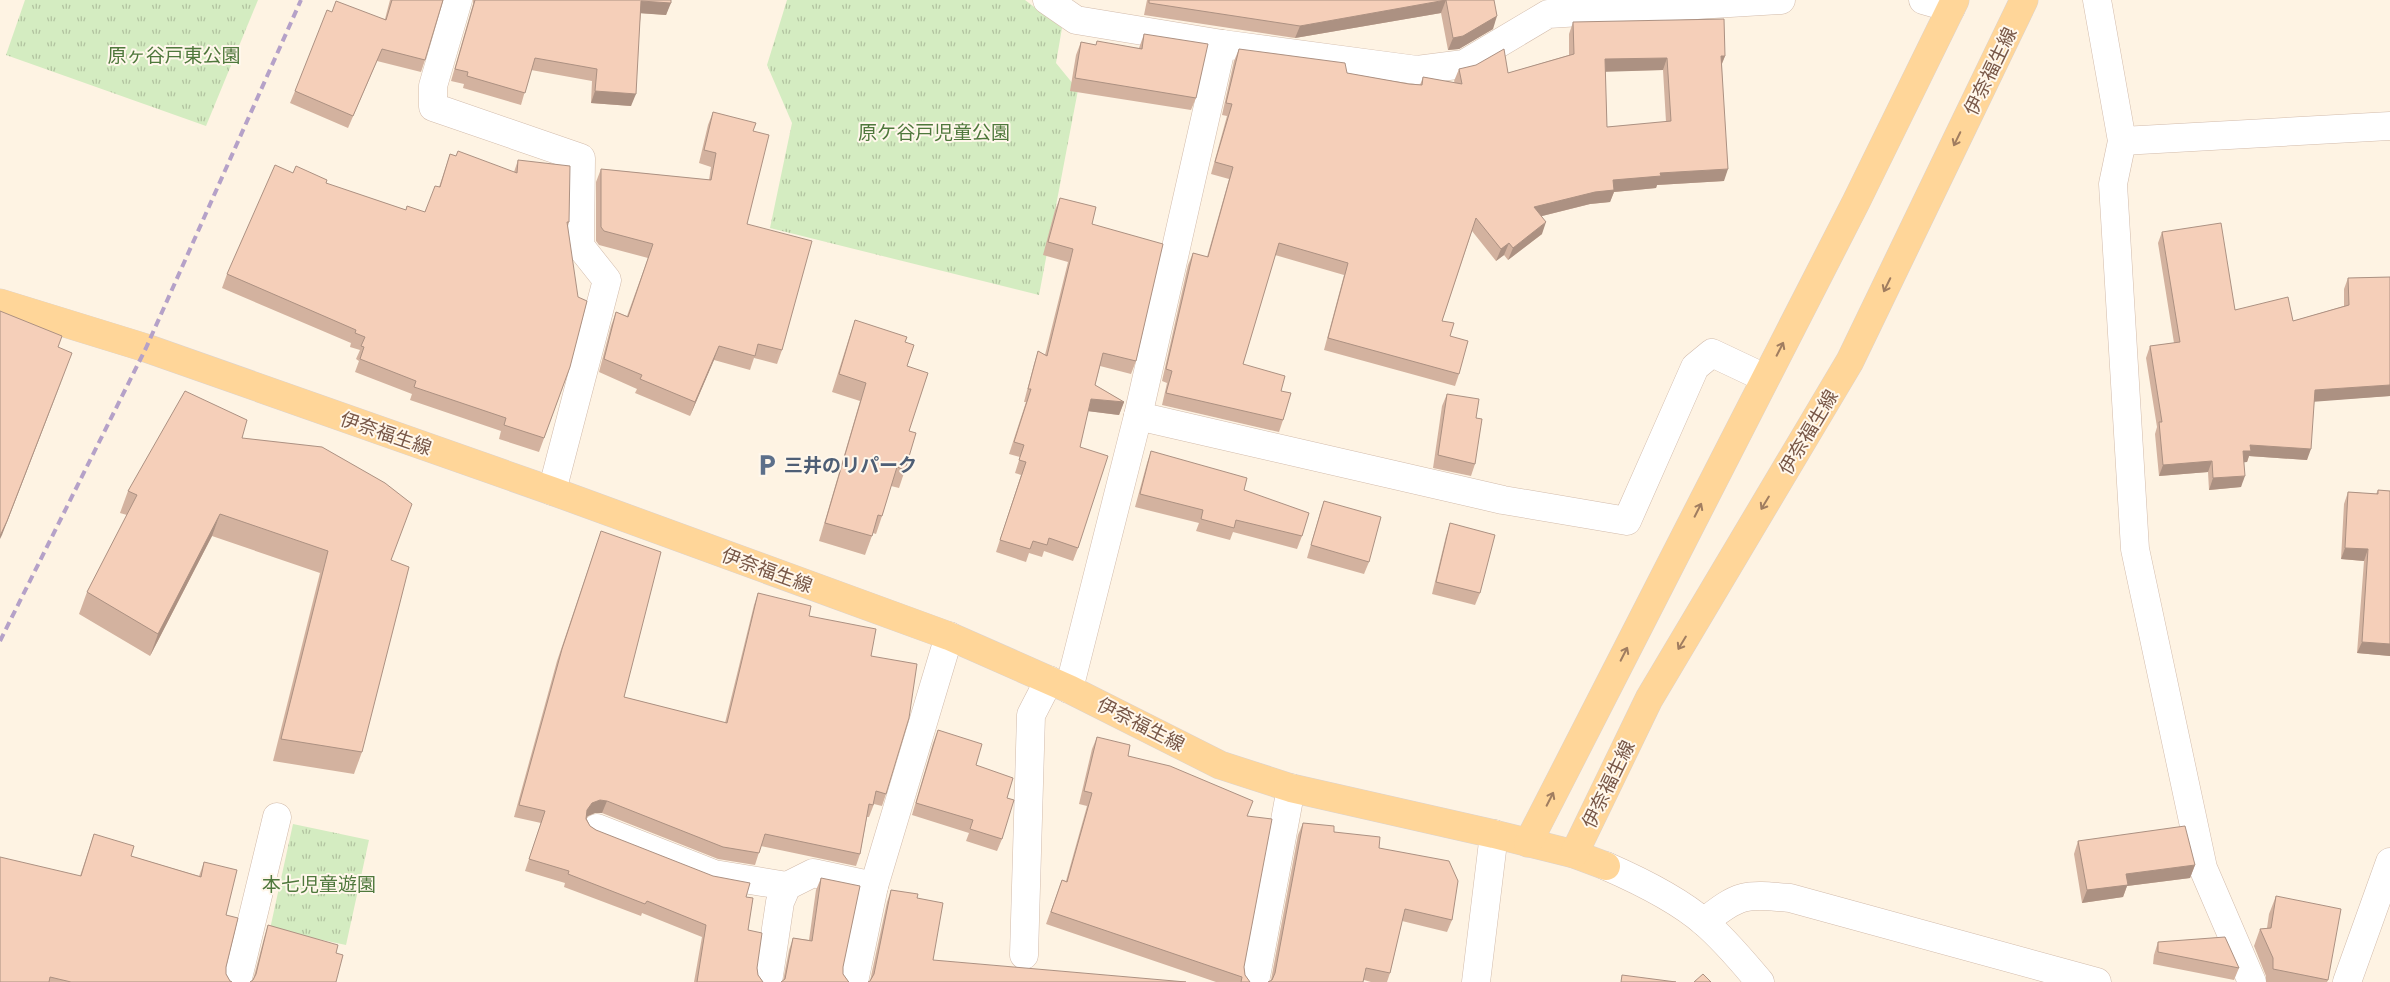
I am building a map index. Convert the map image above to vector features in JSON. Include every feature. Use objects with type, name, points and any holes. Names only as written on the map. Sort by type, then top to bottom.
[{"type":"main road","name":"伊奈福生線","points":[[1574,854],[1649,699],[1850,361],[2024,0]]},
{"type":"main road","points":[[1528,843],[1856,202],[1953,4]]},
{"type":"main road","name":"伊奈福生線","points":[[0,303],[146,348],[552,492],[949,636],[1059,684],[1220,764],[1291,788],[1494,834],[1574,854],[1606,866]]},
{"type":"street","points":[[458,0],[433,86],[433,107],[581,158],[580,246],[607,280],[552,492]]},
{"type":"street","points":[[1047,0],[1076,20],[1222,44],[1417,70],[1464,64],[1546,7],[1782,0]]},
{"type":"street","points":[[1923,0],[1953,4]]},
{"type":"street","points":[[2097,0],[2122,140],[2113,184],[2135,549],[2202,868],[2252,982]]},
{"type":"street","points":[[1024,955],[1031,715],[1059,684],[1138,416],[1222,44]]},
{"type":"street","points":[[2122,140],[2390,126]]},
{"type":"street","points":[[1138,416],[1503,500],[1628,521],[1695,366],[1712,353],[1765,378]]},
{"type":"street","points":[[854,982],[874,886],[949,636]]},
{"type":"street","points":[[1255,982],[1291,788]]},
{"type":"street","points":[[237,982],[277,817]]},
{"type":"street","points":[[597,828],[714,874],[787,886],[813,873],[874,886]]},
{"type":"street","points":[[1476,982],[1494,834]]},
{"type":"street","points":[[2347,982],[2390,862]]},
{"type":"street","points":[[1606,866],[1640,881],[1704,922],[1728,944],[1760,982]]},
{"type":"street","points":[[768,982],[780,902],[787,886]]},
{"type":"street","points":[[1704,922],[1727,903],[1750,895],[1790,898],[2097,982]]},
{"type":"green space","name":"原ヶ谷戸東公園","points":[[25,0],[258,0],[206,126],[6,55]]},
{"type":"green space","name":"原ケ谷戸児童公園","points":[[787,0],[1025,0],[1062,28],[1056,63],[1078,90],[1039,295],[770,228],[792,123],[767,65]]},
{"type":"green space","name":"本七児童遊園","points":[[293,824],[369,840],[346,945],[270,929]]},
{"type":"building","points":[[392,0],[443,0],[425,60],[382,49],[353,116],[295,91],[327,10],[332,12],[336,1],[386,20]]},
{"type":"building","points":[[475,0],[671,0],[671,3],[641,1],[636,94],[595,91],[597,69],[535,58],[525,93],[467,76],[468,72],[455,69]]},
{"type":"building","points":[[1149,0],[1446,0],[1300,26],[1149,3]]},
{"type":"building","points":[[1446,0],[1494,0],[1497,16],[1463,36],[1453,38]]},
{"type":"building","points":[[1724,19],[1725,56],[1721,56],[1728,169],[1660,173],[1661,176],[1613,180],[1614,190],[1595,192],[1534,207],[1546,222],[1513,248],[1509,243],[1501,249],[1476,218],[1442,321],[1454,323],[1450,336],[1468,341],[1459,374],[1328,338],[1348,263],[1279,243],[1243,364],[1285,376],[1281,391],[1291,393],[1283,420],[1166,393],[1172,371],[1166,369],[1193,253],[1208,257],[1233,167],[1215,162],[1232,104],[1226,103],[1239,49],[1345,63],[1347,73],[1409,84],[1422,85],[1423,77],[1462,84],[1459,69],[1476,65],[1504,49],[1508,73],[1574,54],[1573,22]],"holes":[[[1667,58],[1671,121],[1607,127],[1605,59]]]},
{"type":"building","points":[[1144,34],[1208,44],[1196,98],[1075,78],[1081,42],[1096,45],[1097,41],[1142,49]]},
{"type":"building","points":[[713,112],[756,123],[753,131],[769,135],[747,224],[812,241],[782,350],[758,344],[755,356],[719,346],[695,402],[640,379],[642,375],[604,359],[616,312],[628,317],[653,244],[604,231],[601,227],[601,169],[711,180],[716,153],[704,150]]},
{"type":"building","points":[[458,151],[517,173],[518,160],[570,166],[569,222],[567,222],[578,297],[587,301],[570,367],[544,438],[504,425],[506,418],[414,387],[416,381],[360,359],[364,347],[361,346],[365,337],[355,333],[356,330],[227,274],[275,165],[293,173],[296,166],[327,180],[326,183],[406,210],[407,206],[425,212],[435,186],[440,187],[450,154],[456,156]]},
{"type":"building","points":[[1060,198],[1096,207],[1092,224],[1163,244],[1136,361],[1103,353],[1095,385],[1124,402],[1091,399],[1080,447],[1108,456],[1078,548],[1049,538],[1047,545],[1033,541],[1030,549],[1000,540],[1026,462],[1019,460],[1024,445],[1014,442],[1031,389],[1028,389],[1038,351],[1047,356],[1073,249],[1048,242]]},
{"type":"building","points":[[2221,223],[2235,310],[2288,297],[2293,321],[2349,305],[2348,278],[2390,277],[2390,385],[2315,390],[2311,449],[2250,445],[2251,451],[2243,451],[2245,476],[2213,478],[2212,461],[2163,465],[2159,422],[2162,422],[2150,346],[2180,342],[2162,232]]},
{"type":"building","points":[[0,311],[62,336],[58,347],[72,353],[0,536]]},
{"type":"building","points":[[855,320],[907,337],[905,342],[914,345],[907,366],[928,373],[909,431],[916,433],[905,470],[897,467],[882,516],[878,515],[872,536],[825,523],[866,383],[839,374]]},
{"type":"building","points":[[185,391],[247,420],[242,438],[322,447],[385,483],[412,504],[391,560],[409,567],[362,752],[281,739],[328,551],[220,514],[158,634],[87,592],[137,495],[128,491]]},
{"type":"building","points":[[1447,394],[1479,399],[1476,418],[1482,419],[1475,464],[1438,455]]},
{"type":"building","points":[[1151,451],[1247,478],[1244,490],[1309,513],[1302,536],[1236,520],[1234,528],[1201,519],[1203,510],[1140,494]]},
{"type":"building","points":[[2378,490],[2390,491],[2390,644],[2362,642],[2368,549],[2345,548],[2348,492],[2378,494]]},
{"type":"building","points":[[1324,501],[1381,517],[1369,562],[1311,545]]},
{"type":"building","points":[[1450,523],[1495,535],[1480,593],[1436,582]]},
{"type":"building","points":[[601,531],[661,552],[624,697],[727,723],[758,593],[811,606],[809,616],[876,629],[871,656],[917,664],[909,718],[886,794],[876,791],[873,805],[869,804],[860,854],[765,834],[759,853],[723,847],[607,801],[600,800],[592,803],[587,810],[586,819],[590,826],[596,830],[713,876],[750,883],[746,897],[753,898],[748,930],[762,933],[757,968],[758,975],[763,982],[697,982],[706,925],[647,901],[645,904],[568,874],[569,871],[529,859],[545,811],[519,805],[562,649]]},
{"type":"building","points":[[938,730],[982,744],[976,765],[1013,778],[1007,798],[1014,800],[1002,839],[970,829],[973,820],[916,803]]},
{"type":"building","points":[[1097,737],[1130,745],[1128,756],[1170,766],[1253,801],[1247,816],[1272,819],[1244,967],[1245,975],[1250,982],[1241,982],[1242,977],[1051,912],[1062,880],[1067,882],[1092,793],[1084,791]]},
{"type":"building","points":[[1303,823],[1334,826],[1334,832],[1380,837],[1379,848],[1449,861],[1458,881],[1452,920],[1405,909],[1390,973],[1366,968],[1363,982],[1268,982],[1272,980],[1275,973]]},
{"type":"building","points":[[2185,826],[2195,865],[2126,874],[2128,885],[2087,890],[2078,841]]},
{"type":"building","points":[[94,834],[134,846],[131,856],[201,877],[204,862],[237,870],[226,915],[238,918],[226,967],[226,974],[232,982],[71,982],[50,977],[49,982],[0,982],[0,857],[81,876]]},
{"type":"building","points":[[821,878],[860,886],[843,967],[843,974],[849,982],[781,982],[785,979],[793,938],[812,941]]},
{"type":"building","points":[[891,890],[918,894],[917,898],[943,903],[933,960],[1186,982],[868,982],[874,974]]},
{"type":"building","points":[[2276,896],[2341,909],[2328,980],[2273,969],[2273,958],[2260,929],[2271,928]]},
{"type":"building","points":[[268,925],[338,945],[336,953],[343,955],[336,982],[250,982],[256,974]]},
{"type":"building","points":[[2225,937],[2239,968],[2158,952],[2158,942]]},
{"type":"building","points":[[1703,974],[1711,982],[1694,982]]},
{"type":"building","points":[[1622,975],[1676,982],[1621,982]]},
{"type":"railway","points":[[0,641],[146,348],[301,0]]},
{"type":"place","name":"三井のリパーク","points":[[767,465]]}]
